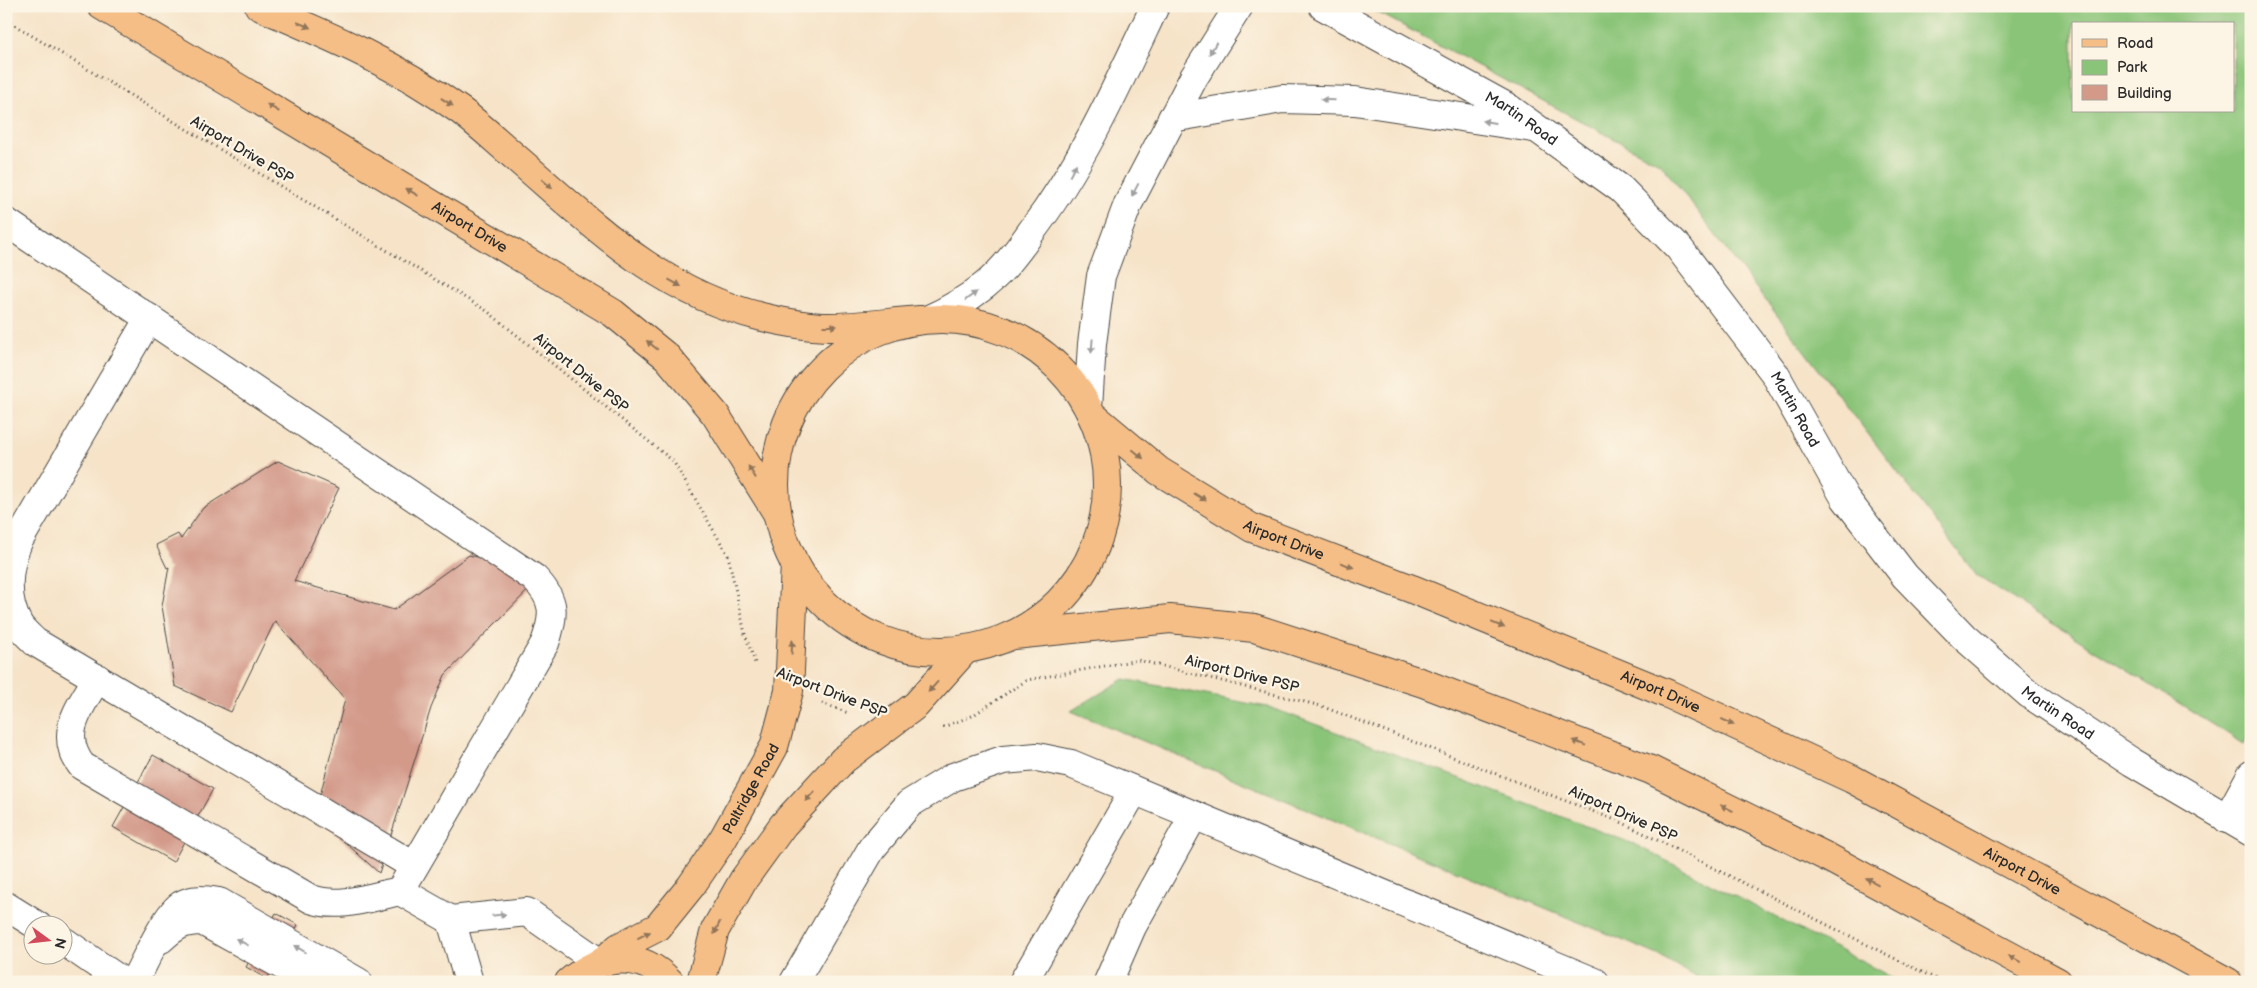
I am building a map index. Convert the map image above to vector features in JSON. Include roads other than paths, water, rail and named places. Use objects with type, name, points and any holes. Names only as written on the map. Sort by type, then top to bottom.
[{"type":"main road","name":"Airport Drive","points":[[102,6],[613,313],[667,357],[715,414],[778,513]]},
{"type":"main road","points":[[259,6],[349,44],[420,83],[462,112],[627,254],[680,286],[740,312],[779,321],[828,327],[924,320],[960,320],[992,327],[1022,339],[1048,357],[1071,381],[1090,411],[1102,444],[1107,476],[1106,508],[1098,540],[1085,570],[1066,596],[1042,618],[1014,635]]},
{"type":"main road","points":[[924,320],[888,328],[858,341],[831,362],[808,386],[791,415],[780,446],[775,480],[778,513],[795,564],[830,610],[853,627],[879,640],[907,649],[936,652],[965,650],[1014,635],[1170,618],[1254,628],[1404,677],[1651,770],[1829,858],[2058,982]]},
{"type":"main road","name":"Airport Drive","points":[[1090,411],[1158,471],[1252,528],[1412,590],[1668,694],[1844,775],[2228,982]]},
{"type":"main road","name":"Paltridge Road","points":[[602,962],[619,947],[658,927],[691,886],[723,839],[774,747],[789,691],[795,564]]},
{"type":"main road","points":[[701,982],[715,930],[744,880],[783,825],[843,760],[916,705],[965,650]]},
{"type":"main road","points":[[570,982],[584,969],[602,962],[624,959],[644,963],[662,973],[670,982]]},
{"type":"lane","points":[[924,320],[953,308],[986,285],[1019,249],[1060,195],[1108,106],[1155,6]]},
{"type":"lane","points":[[1090,411],[1092,344],[1101,276],[1128,204],[1194,77],[1239,6]]},
{"type":"lane","name":"Martin Road","points":[[1323,6],[1507,107],[1621,189],[1679,248],[1775,374],[1845,498],[1905,576],[1964,637],[2029,694],[2132,762],[2251,832]]},
{"type":"lane","points":[[1172,118],[1291,99],[1355,101],[1537,129]]},
{"type":"lane","points":[[6,222],[534,578],[545,589],[552,605],[552,623],[545,643],[400,891]]},
{"type":"lane","points":[[149,318],[18,542],[10,560],[8,580],[11,604],[19,625],[35,642],[414,866]]},
{"type":"lane","points":[[97,678],[74,720],[70,737],[73,754],[82,766],[311,899],[324,903],[337,903],[400,891],[451,920],[527,912],[602,962]]},
{"type":"lane","points":[[794,982],[872,848],[909,804],[944,781],[978,767],[1003,760],[1037,757],[1072,764],[1595,982]]},
{"type":"lane","points":[[2227,819],[2251,775]]},
{"type":"lane","points":[[1023,982],[1134,790]]},
{"type":"lane","points":[[1108,982],[1132,927],[1194,815]]},
{"type":"lane","points":[[134,982],[170,916],[180,906],[193,900],[219,902],[358,982]]},
{"type":"lane","points":[[6,906],[22,916]]},
{"type":"lane","points":[[451,920],[469,982]]},
{"type":"lane","points":[[155,944],[175,926],[188,921],[202,921],[287,968],[305,975],[335,982]]},
{"type":"lane","points":[[1091,982],[1132,927]]},
{"type":"lane","points":[[72,947],[123,982]]}]
